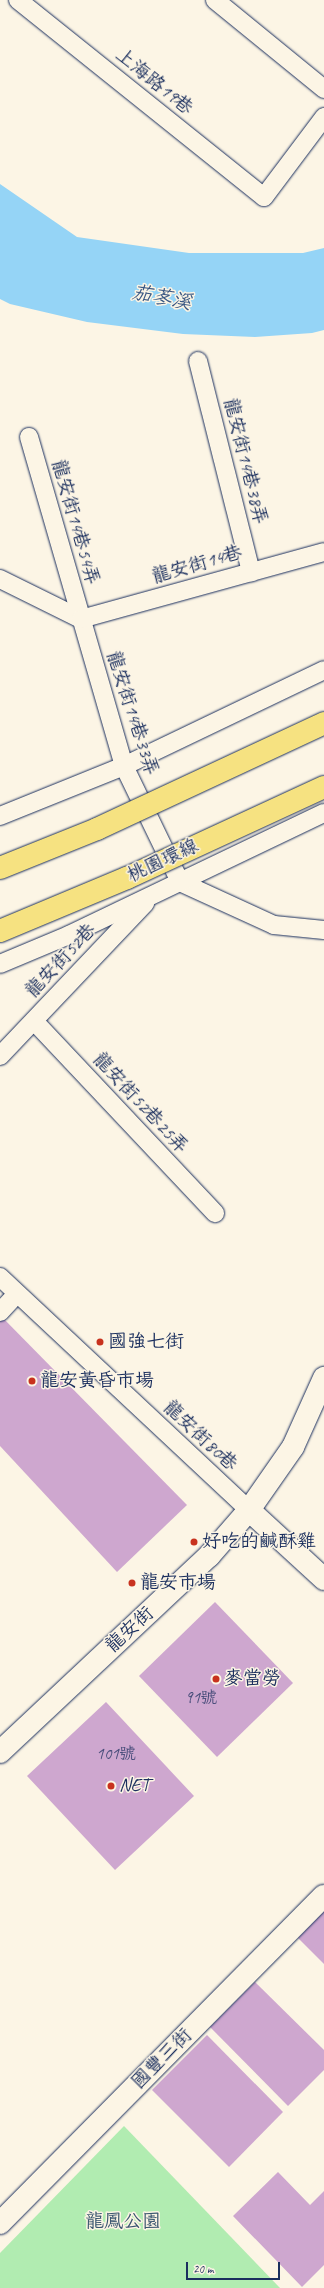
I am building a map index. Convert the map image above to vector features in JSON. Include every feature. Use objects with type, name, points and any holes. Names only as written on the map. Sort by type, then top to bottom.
[{"type":"highway","points":[[0,868],[97,829],[324,724]]},
{"type":"highway","name":"桃園環線","points":[[0,931],[127,878],[324,787]]},
{"type":"street","name":"龍安街","points":[[0,1752],[209,1556],[249,1510],[292,1447],[324,1378]]},
{"type":"street","points":[[249,1510],[324,1579]]},
{"type":"street","name":"國豐三街","points":[[0,2223],[324,1896]]},
{"type":"lane","name":"上海路19巷","points":[[18,0],[264,198],[324,117]]},
{"type":"lane","points":[[214,0],[324,89]]},
{"type":"lane","name":"龍安街14巷38弄","points":[[198,361],[251,572]]},
{"type":"lane","name":"龍安街14巷54弄","points":[[29,436],[80,619]]},
{"type":"lane","name":"龍安街14巷","points":[[80,619],[324,552]]},
{"type":"lane","points":[[0,579],[80,619]]},
{"type":"lane","name":"龍安街14巷33弄","points":[[80,619],[124,766],[180,882]]},
{"type":"lane","points":[[0,816],[124,766],[324,670]]},
{"type":"lane","points":[[0,964],[69,935],[324,813]]},
{"type":"lane","points":[[180,882],[274,925],[324,930]]},
{"type":"lane","name":"龍安街52巷","points":[[0,1056],[152,895]]},
{"type":"lane","name":"龍安街52巷25弄","points":[[34,1021],[215,1213]]},
{"type":"lane","name":"龍安街80巷","points":[[0,1277],[249,1510]]},
{"type":"lane","points":[[0,1312],[17,1294]]},
{"type":"green space","name":"龍鳳公園","points":[[124,2126],[280,2288],[0,2288],[0,2253]]},
{"type":"water","name":"茄苳溪","points":[[0,184],[77,237],[189,253],[303,253],[324,248],[324,330],[312,333],[255,337],[183,334],[87,322],[10,304],[0,299]]},
{"type":"building","name":"龍安黃昏市場","points":[[0,1315],[187,1505],[117,1572],[0,1446]]},
{"type":"building","name":"麥當勞","points":[[215,1602],[293,1683],[217,1757],[139,1676]]},
{"type":"building","name":"NET","points":[[106,1702],[194,1796],[115,1870],[27,1776]]},
{"type":"building","points":[[324,1911],[324,1964],[298,1938]]},
{"type":"building","points":[[255,1982],[324,2050],[324,2070],[288,2106],[210,2027]]},
{"type":"building","points":[[207,2035],[283,2112],[229,2167],[152,2090]]},
{"type":"building","points":[[278,2172],[310,2205],[324,2191],[324,2265],[302,2287],[233,2216]]},
{"type":"place","name":"國強七街","points":[[100,1342]]},
{"type":"place","name":"龍安黃昏市場","points":[[32,1381]]},
{"type":"place","name":"好吃的鹹酥雞","points":[[194,1542]]},
{"type":"place","name":"龍安市場","points":[[132,1583]]},
{"type":"place","name":"麥當勞","points":[[216,1679]]},
{"type":"place","name":"NET","points":[[111,1786]]}]
